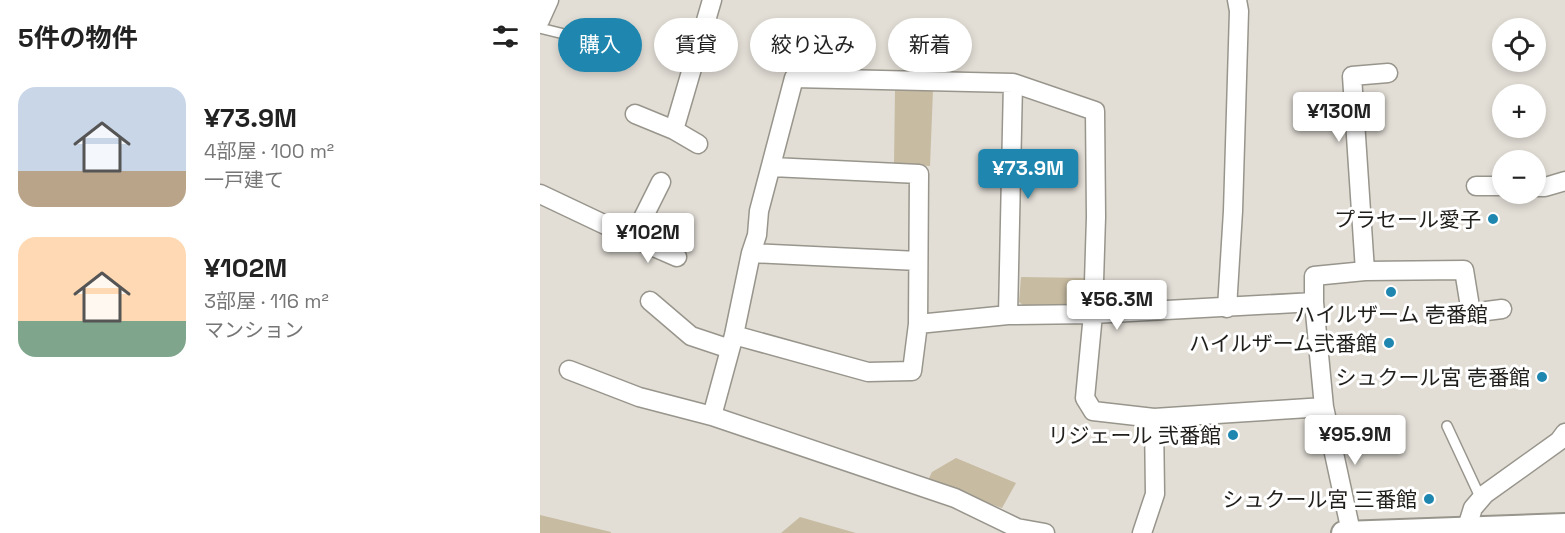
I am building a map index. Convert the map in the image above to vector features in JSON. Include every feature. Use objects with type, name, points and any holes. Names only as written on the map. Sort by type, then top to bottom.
[{"type":"street","points":[[540,20],[549,0]]},
{"type":"street","points":[[674,130],[712,0]]},
{"type":"street","points":[[1227,308],[1233,211],[1239,11],[1237,0]]},
{"type":"street","points":[[1365,271],[1352,76],[1388,73]]},
{"type":"street","points":[[712,416],[757,235],[759,211],[794,78],[1012,83],[1095,111],[1096,217],[1093,314],[1084,398],[1093,411],[1154,418],[1324,407]]},
{"type":"street","points":[[1008,315],[1012,83]]},
{"type":"street","points":[[635,114],[674,130],[698,144]]},
{"type":"street","points":[[650,301],[691,336],[732,342],[868,372],[912,371],[918,324],[919,174],[772,167]]},
{"type":"street","points":[[1546,187],[1565,181]]},
{"type":"street","points":[[633,238],[661,182]]},
{"type":"street","points":[[1476,186],[1492,186]]},
{"type":"street","points":[[540,194],[677,257]]},
{"type":"street","points":[[751,253],[918,261]]},
{"type":"street","points":[[1502,309],[1471,313],[1464,270],[1365,271],[1314,276],[1314,302],[1324,407],[1347,532],[1565,525]]},
{"type":"street","points":[[918,324],[1008,315],[1093,314],[1314,302]]},
{"type":"street","points":[[569,370],[639,397],[712,416],[955,498],[1017,528],[1045,533]]},
{"type":"street","points":[[1142,533],[1155,494],[1154,418]]},
{"type":"street","points":[[1467,527],[1473,508],[1481,498],[1559,441],[1565,433]]},
{"type":"lane","points":[[540,28],[558,32]]},
{"type":"lane","points":[[1447,426],[1481,498]]},
{"type":"shaded area","points":[[895,89],[933,90],[930,166],[894,164]]},
{"type":"shaded area","points":[[1021,277],[1087,278],[1085,304],[1027,308],[1019,302]]},
{"type":"shaded area","points":[[956,458],[1016,483],[1002,508],[927,482],[932,472]]},
{"type":"shaded area","points":[[540,515],[611,532],[611,533],[540,533]]},
{"type":"shaded area","points":[[800,517],[856,533],[781,533]]},
{"type":"place","name":"プラセール愛子","points":[[1493,219]]},
{"type":"place","name":"ハイルザーム 壱番館","points":[[1391,292]]},
{"type":"place","name":"ハイルザーム弐番館","points":[[1389,343]]},
{"type":"place","name":"シュクール宮 壱番館","points":[[1542,377]]},
{"type":"place","name":"リジェール 弐番館","points":[[1233,435]]},
{"type":"place","name":"シュクール宮 三番館","points":[[1429,499]]}]
